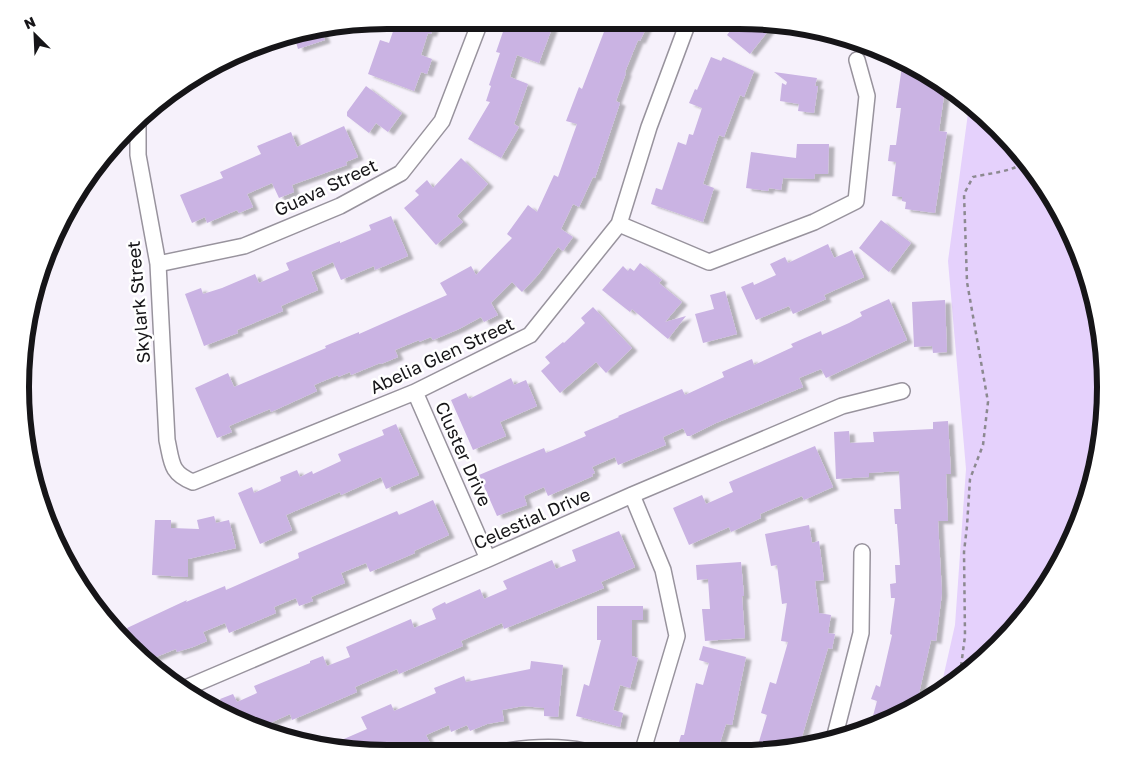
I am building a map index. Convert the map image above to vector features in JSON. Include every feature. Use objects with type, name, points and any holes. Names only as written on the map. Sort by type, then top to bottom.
[{"type":"street","name":"Guava Street","points":[[158,264],[244,246],[340,206],[401,173],[442,121],[477,29]]},
{"type":"street","name":"Abelia Glen Street","points":[[181,477],[194,482],[415,392],[530,336],[619,224],[649,127],[686,29]]},
{"type":"street","points":[[619,224],[709,262],[814,222],[856,201],[867,96],[857,60]]},
{"type":"street","name":"Skylark Street","points":[[138,130],[138,155],[158,264],[167,440],[172,467],[181,477]]},
{"type":"street","name":"Celestial Drive","points":[[190,686],[842,406],[902,391]]},
{"type":"street","name":"Cluster Drive","points":[[415,392],[488,559]]},
{"type":"street","points":[[632,495],[662,570],[677,636],[644,745]]},
{"type":"street","points":[[836,732],[860,633],[862,552]]},
{"type":"path","points":[[961,668],[965,636],[964,552],[970,479],[983,445],[988,402],[968,282],[964,194],[973,177],[1003,171],[1020,165]]},
{"type":"shaded area","points":[[968,112],[992,134],[1023,169],[1049,208],[1070,250],[1085,294],[1090,317],[1094,340],[1097,387],[1094,434],[1085,480],[1070,524],[1049,566],[1037,586],[1008,623],[975,656],[942,682],[955,625],[966,469],[948,261]]},
{"type":"building","points":[[394,29],[433,29],[431,34],[428,33],[421,55],[432,59],[427,74],[421,72],[414,91],[368,74],[380,40],[389,43]]},
{"type":"building","points":[[504,29],[552,29],[539,63],[517,55],[510,77],[528,84],[514,124],[519,127],[501,158],[468,139],[490,102],[486,101],[491,86],[489,85],[500,53],[496,52]]},
{"type":"building","points":[[605,29],[646,29],[640,41],[638,40],[625,72],[616,101],[620,103],[595,178],[593,177],[579,207],[573,204],[561,229],[573,237],[563,251],[558,247],[538,275],[522,292],[512,282],[491,303],[498,315],[484,322],[481,317],[433,340],[431,337],[419,342],[419,340],[395,350],[398,357],[351,375],[350,372],[338,377],[338,375],[314,385],[317,391],[271,412],[270,409],[229,426],[232,432],[217,438],[195,388],[228,373],[234,387],[326,348],[325,346],[359,332],[359,334],[447,295],[440,283],[471,266],[476,275],[512,238],[507,234],[528,205],[537,212],[554,175],[558,177],[577,124],[566,121],[579,87],[582,89]]},
{"type":"building","points":[[732,29],[768,31],[750,54],[727,35]]},
{"type":"building","points":[[323,35],[325,40],[298,49],[296,41]]},
{"type":"building","points":[[711,57],[721,61],[723,57],[754,71],[744,97],[740,95],[724,137],[719,135],[703,184],[714,188],[703,222],[651,204],[656,188],[662,190],[678,142],[686,145],[689,134],[693,135],[702,108],[689,103],[695,89],[697,90]]},
{"type":"building","points":[[902,68],[944,94],[939,131],[947,132],[935,213],[905,209],[906,202],[902,201],[902,197],[892,196],[896,162],[888,161],[890,145],[896,145],[901,108],[896,108]]},
{"type":"building","points":[[774,72],[817,78],[815,86],[818,86],[814,113],[798,111],[799,104],[780,101],[782,83],[786,85],[787,82]]},
{"type":"building","points":[[366,86],[402,113],[388,132],[376,123],[369,133],[347,116],[347,112]]},
{"type":"building","points":[[344,126],[358,157],[346,162],[347,165],[292,185],[294,192],[279,198],[272,183],[247,194],[253,207],[239,213],[237,210],[207,223],[205,217],[192,223],[180,195],[223,178],[220,172],[261,154],[257,146],[291,132],[297,147]]},
{"type":"building","points":[[797,144],[829,144],[828,174],[815,174],[814,179],[783,178],[781,190],[769,188],[768,191],[746,188],[751,152],[796,158]]},
{"type":"building","points":[[461,158],[488,184],[457,216],[463,222],[436,245],[404,208],[419,195],[415,191],[427,180],[433,188]]},
{"type":"building","points":[[391,216],[408,256],[375,270],[374,266],[341,280],[333,262],[311,272],[318,290],[281,306],[283,311],[237,330],[238,333],[204,346],[185,294],[201,288],[203,294],[255,274],[259,283],[289,270],[286,263],[371,230],[369,225]]},
{"type":"building","points":[[881,220],[911,243],[889,272],[859,248]]},
{"type":"building","points":[[828,244],[834,258],[852,250],[864,277],[824,295],[826,299],[793,314],[789,306],[756,320],[741,287],[753,282],[754,285],[776,275],[770,264],[785,257],[788,263]]},
{"type":"building","points":[[640,263],[662,280],[659,283],[682,302],[665,322],[686,316],[668,339],[632,309],[630,312],[602,290],[623,266],[628,271],[630,268],[634,271]]},
{"type":"building","points":[[725,291],[737,334],[703,343],[695,314],[714,309],[710,295]]},
{"type":"building","points":[[889,299],[907,340],[826,378],[821,369],[799,378],[803,387],[716,423],[690,436],[687,436],[683,428],[663,437],[666,445],[618,465],[615,457],[592,467],[595,473],[592,474],[593,476],[548,496],[544,487],[524,496],[527,505],[497,516],[479,475],[544,448],[546,453],[586,436],[584,432],[618,416],[682,389],[685,395],[724,377],[722,372],[752,359],[754,365],[793,347],[791,344],[821,331],[822,335],[849,323],[862,316],[860,312]]},
{"type":"building","points":[[945,300],[947,352],[933,353],[932,346],[914,347],[912,302]]},
{"type":"building","points":[[593,307],[632,348],[606,373],[596,362],[560,393],[541,371],[550,363],[545,357],[564,343],[585,323],[581,318]]},
{"type":"building","points":[[511,378],[514,385],[526,380],[537,406],[500,422],[506,436],[473,450],[451,400],[466,393],[469,399]]},
{"type":"building","points":[[948,421],[951,474],[946,474],[948,521],[938,521],[942,593],[936,641],[931,640],[918,697],[872,719],[877,701],[871,699],[876,685],[880,687],[892,635],[890,634],[895,598],[891,598],[890,584],[896,583],[895,565],[900,565],[894,509],[901,509],[899,471],[869,473],[869,477],[836,479],[834,432],[849,431],[850,443],[874,442],[873,432],[933,429],[933,422]]},
{"type":"building","points":[[396,424],[419,475],[386,489],[381,477],[341,495],[340,492],[286,515],[292,530],[260,544],[238,493],[252,487],[254,493],[281,481],[280,477],[297,470],[300,477],[312,471],[313,474],[341,461],[338,454],[384,435],[382,430]]},
{"type":"building","points":[[815,446],[833,487],[804,500],[802,496],[760,514],[761,518],[731,532],[729,527],[689,545],[673,508],[702,495],[706,504],[733,492],[729,482]]},
{"type":"building","points":[[433,500],[449,535],[414,551],[415,553],[370,572],[366,563],[341,573],[345,583],[311,597],[313,601],[299,606],[296,598],[274,607],[276,613],[229,633],[225,623],[203,632],[207,641],[193,647],[177,652],[176,649],[153,658],[131,636],[127,628],[187,600],[186,602],[225,586],[226,590],[299,558],[298,553],[397,511],[399,515]]},
{"type":"building","points":[[214,516],[216,523],[229,520],[236,548],[188,559],[188,577],[152,575],[155,520],[171,520],[171,528],[199,529],[197,520]]},
{"type":"building","points":[[809,525],[812,543],[819,541],[824,580],[815,581],[819,613],[831,615],[828,633],[835,634],[832,649],[828,648],[801,739],[758,744],[767,715],[761,713],[770,682],[776,684],[788,642],[781,641],[787,603],[782,604],[777,565],[771,566],[765,534]]},
{"type":"building","points":[[619,531],[635,567],[601,582],[604,588],[504,629],[502,623],[461,641],[463,646],[399,674],[397,669],[355,687],[357,692],[292,720],[290,714],[267,724],[222,705],[220,699],[233,694],[237,702],[257,693],[254,686],[323,656],[327,666],[350,657],[346,647],[411,619],[414,628],[436,619],[432,609],[445,602],[446,604],[480,589],[484,599],[507,589],[503,581],[552,560],[556,569],[576,561],[572,550]]},
{"type":"building","points":[[741,562],[745,638],[705,641],[702,609],[710,609],[708,579],[697,580],[696,565]]},
{"type":"building","points":[[597,606],[643,606],[643,620],[632,620],[632,656],[638,658],[630,688],[620,685],[613,710],[623,713],[620,727],[576,716],[584,684],[589,686],[601,640],[597,640]]},
{"type":"building","points":[[703,646],[746,657],[732,725],[726,724],[719,745],[678,745],[681,735],[684,735],[696,683],[703,685],[709,663],[699,660]]},
{"type":"building","points":[[531,661],[563,665],[558,717],[544,716],[544,708],[523,706],[502,710],[504,721],[487,724],[470,731],[467,725],[451,732],[449,725],[426,735],[431,745],[387,745],[338,742],[367,729],[361,717],[391,704],[394,711],[436,693],[434,688],[464,676],[466,682],[530,669]]}]
